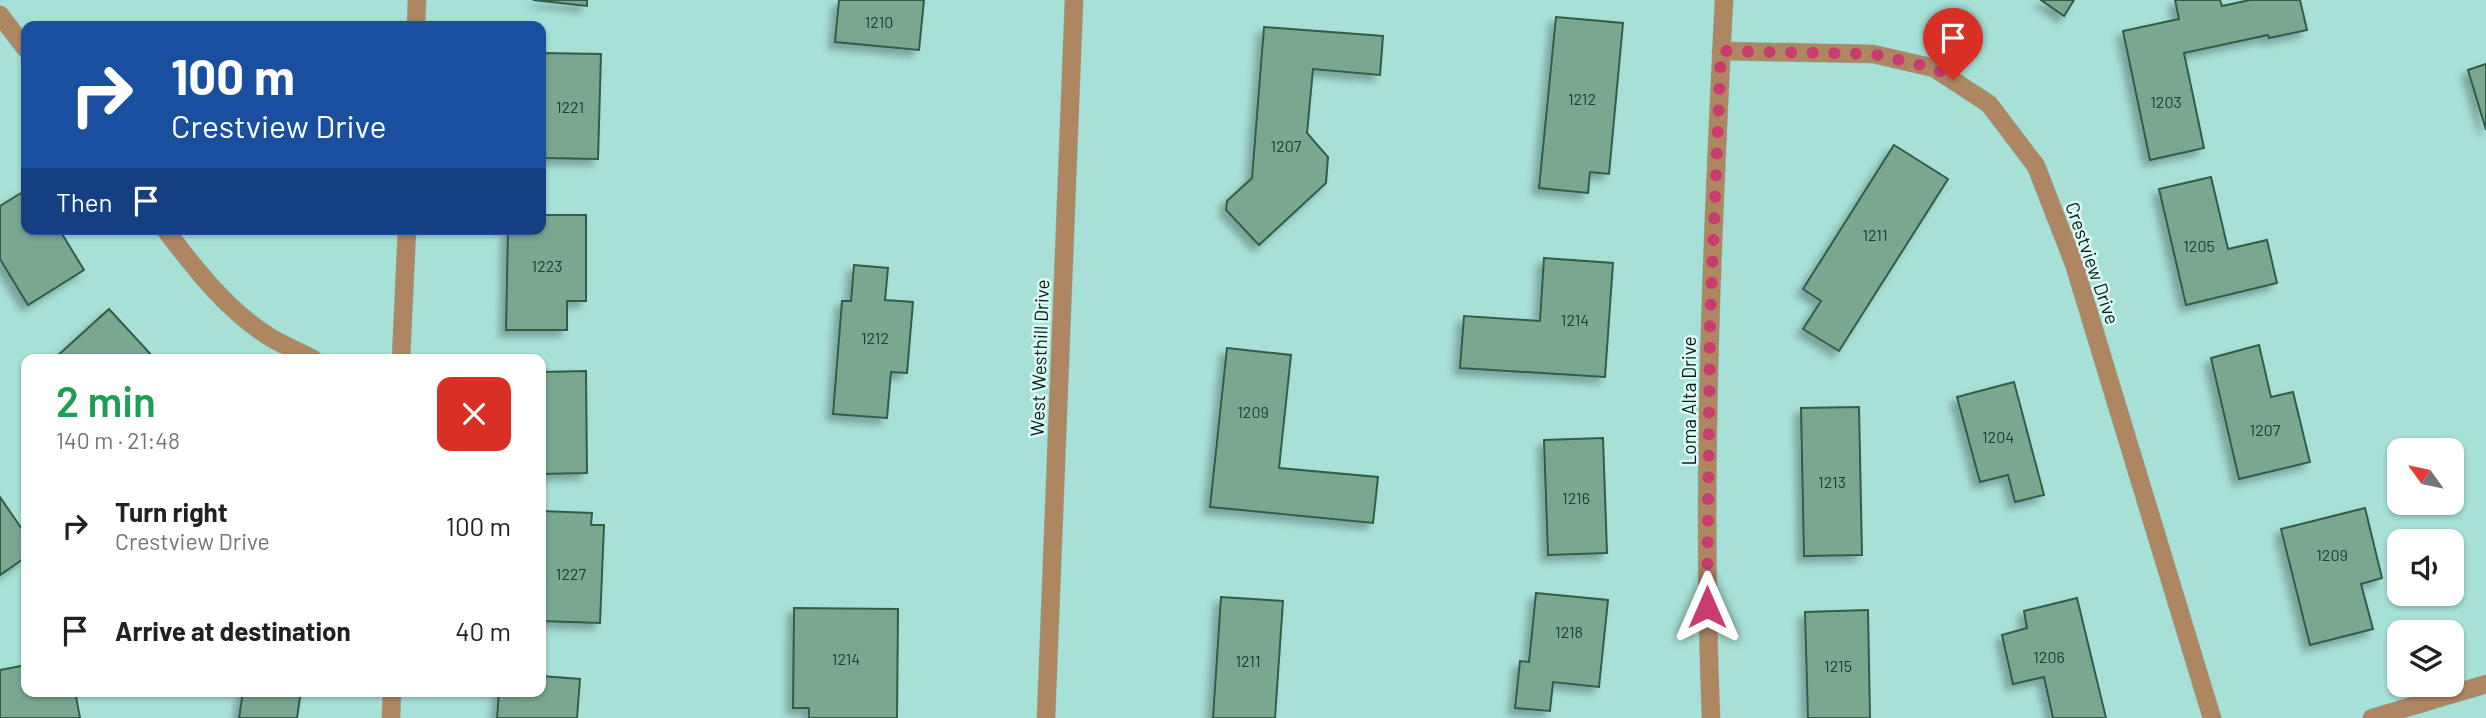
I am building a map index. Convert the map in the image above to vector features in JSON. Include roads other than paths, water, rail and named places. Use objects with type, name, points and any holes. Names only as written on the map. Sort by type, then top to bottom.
[{"type":"street","points":[[416,21],[417,0]]},
{"type":"street","name":"West Westhill Drive","points":[[1046,718],[1074,0]]},
{"type":"street","name":"Loma Alta Drive","points":[[1711,718],[1707,633],[1710,322],[1724,0]]},
{"type":"street","points":[[0,15],[21,43]]},
{"type":"street","name":"Crestview Drive","points":[[1721,51],[1873,54],[1934,68],[1989,104],[2036,166],[2074,264],[2212,718]]},
{"type":"street","points":[[170,235],[196,270],[238,312],[271,338],[303,354]]},
{"type":"street","points":[[401,354],[407,235]]},
{"type":"street","points":[[2372,718],[2486,684]]},
{"type":"street","points":[[391,718],[392,697]]}]
